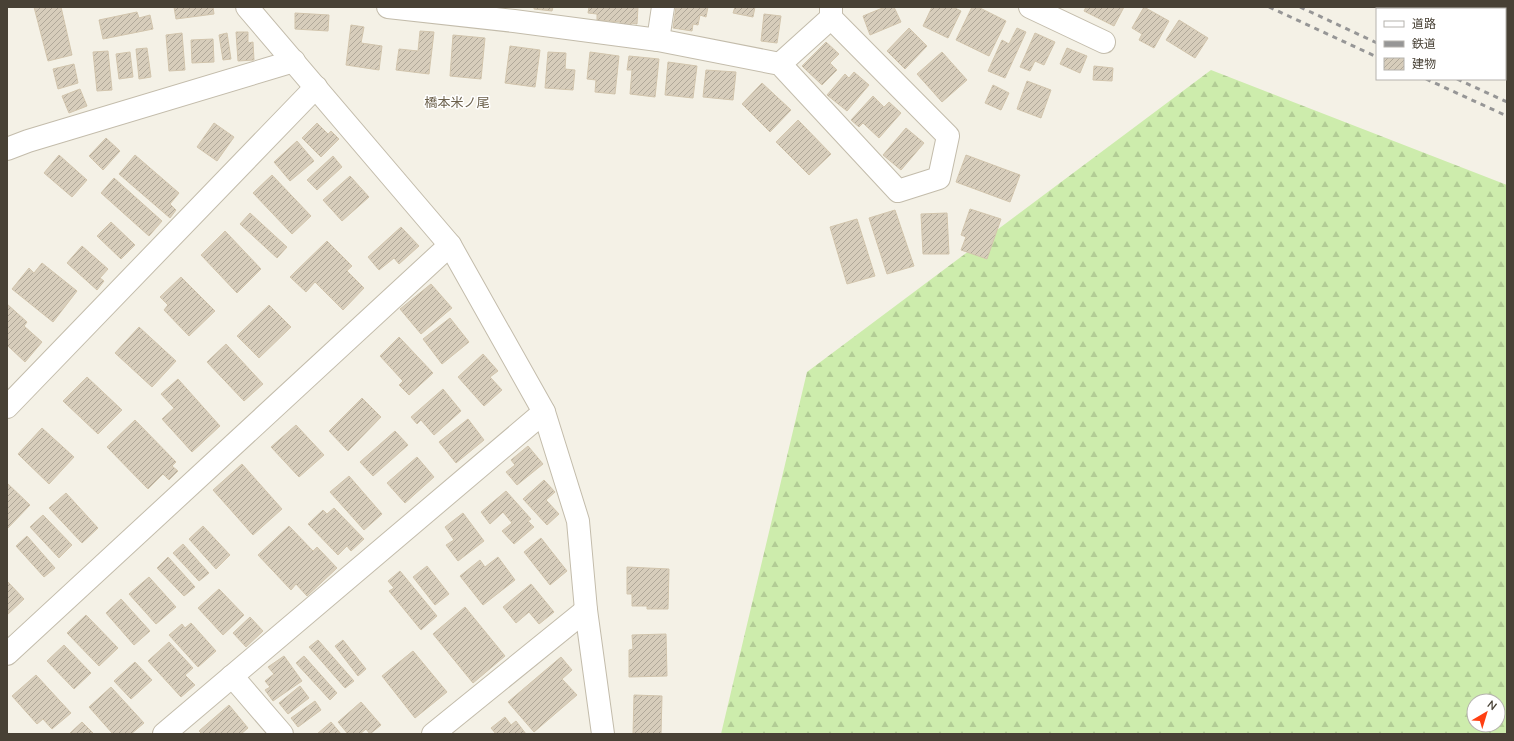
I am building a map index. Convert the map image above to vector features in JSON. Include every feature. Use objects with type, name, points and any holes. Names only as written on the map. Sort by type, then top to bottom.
[{"type":"street","points":[[247,7],[450,245],[544,412],[578,521],[586,610],[603,734]]},
{"type":"street","points":[[388,7],[515,14],[780,64],[898,191],[939,178],[948,136],[831,12],[780,64]]},
{"type":"street","points":[[658,40],[664,7]]},
{"type":"street","points":[[1030,7],[1104,42]]},
{"type":"street","points":[[7,149],[28,140],[294,61]]},
{"type":"street","points":[[7,407],[316,87]]},
{"type":"street","points":[[7,654],[450,245]]},
{"type":"street","points":[[164,734],[544,412]]},
{"type":"street","points":[[433,734],[586,610]]},
{"type":"street","points":[[232,676],[282,734]]},
{"type":"green space","points":[[1211,70],[1507,185],[1507,734],[721,734],[807,372]]},
{"type":"building","points":[[34,7],[61,7],[72,55],[48,61]]},
{"type":"building","points":[[174,7],[213,7],[214,14],[176,19]]},
{"type":"building","points":[[534,7],[553,7],[552,11],[534,9]]},
{"type":"building","points":[[589,7],[638,7],[637,24],[631,23],[631,26],[620,25],[620,22],[597,20],[597,14],[588,13]]},
{"type":"building","points":[[676,7],[708,7],[706,17],[700,15],[698,25],[693,24],[692,31],[673,28]]},
{"type":"building","points":[[735,7],[755,7],[753,17],[733,13]]},
{"type":"building","points":[[885,7],[894,7],[901,22],[870,35],[863,16]]},
{"type":"building","points":[[932,7],[953,7],[961,11],[948,38],[923,26]]},
{"type":"building","points":[[972,7],[978,7],[1006,21],[989,56],[956,40]]},
{"type":"building","points":[[1086,7],[1124,7],[1114,26],[1084,11]]},
{"type":"building","points":[[1144,7],[1169,21],[1154,48],[1139,40],[1142,34],[1132,28]]},
{"type":"building","points":[[1471,7],[1496,7],[1496,8],[1470,8]]},
{"type":"building","points":[[1507,7],[1507,39],[1506,8],[1504,8]]},
{"type":"building","points":[[137,12],[139,18],[150,15],[153,29],[103,39],[99,20]]},
{"type":"building","points":[[295,13],[329,15],[328,31],[295,29]]},
{"type":"building","points":[[764,14],[781,16],[777,43],[761,41]]},
{"type":"building","points":[[1179,20],[1208,38],[1195,58],[1166,40]]},
{"type":"building","points":[[351,25],[364,27],[361,43],[382,46],[379,70],[346,65]]},
{"type":"building","points":[[909,28],[927,46],[905,69],[887,51]]},
{"type":"building","points":[[1017,28],[1026,32],[1005,78],[988,71],[1002,40],[1009,44]]},
{"type":"building","points":[[420,31],[434,32],[429,74],[396,70],[399,49],[418,51]]},
{"type":"building","points":[[236,32],[248,32],[248,43],[253,42],[254,60],[238,61]]},
{"type":"building","points":[[182,33],[185,70],[169,71],[166,35]]},
{"type":"building","points":[[227,33],[231,59],[223,60],[219,35]]},
{"type":"building","points":[[1035,33],[1055,42],[1044,65],[1035,61],[1030,71],[1020,67]]},
{"type":"building","points":[[453,35],[485,38],[481,79],[450,76]]},
{"type":"building","points":[[213,39],[214,62],[192,63],[191,40]]},
{"type":"building","points":[[826,42],[839,54],[830,63],[837,70],[822,85],[802,66]]},
{"type":"building","points":[[510,46],[540,50],[535,87],[505,83]]},
{"type":"building","points":[[147,48],[151,77],[139,79],[136,49]]},
{"type":"building","points":[[1067,48],[1087,56],[1080,73],[1060,64]]},
{"type":"building","points":[[108,51],[112,90],[97,91],[93,52]]},
{"type":"building","points":[[130,52],[133,77],[119,79],[116,54]]},
{"type":"building","points":[[548,52],[566,53],[565,69],[575,70],[573,90],[545,88]]},
{"type":"building","points":[[590,52],[619,56],[615,94],[595,92],[596,80],[587,79]]},
{"type":"building","points":[[942,52],[967,80],[942,102],[917,74]]},
{"type":"building","points":[[629,56],[659,59],[655,97],[630,94],[632,70],[627,70]]},
{"type":"building","points":[[668,62],[697,66],[693,98],[665,95]]},
{"type":"building","points":[[74,64],[78,83],[58,89],[53,69]]},
{"type":"building","points":[[1094,66],[1113,68],[1112,81],[1093,80]]},
{"type":"building","points":[[706,70],[736,72],[733,100],[703,97]]},
{"type":"building","points":[[854,72],[869,85],[847,111],[827,95],[845,74],[849,78]]},
{"type":"building","points":[[1027,81],[1051,90],[1041,118],[1017,109]]},
{"type":"building","points":[[762,83],[791,110],[770,132],[742,104]]},
{"type":"building","points":[[993,85],[1009,93],[1001,110],[985,103]]},
{"type":"building","points":[[80,89],[87,106],[69,113],[62,96]]},
{"type":"building","points":[[873,96],[884,107],[889,102],[901,113],[879,138],[863,123],[859,127],[851,120]]},
{"type":"building","points":[[798,120],[831,154],[809,175],[776,142]]},
{"type":"building","points":[[214,123],[234,137],[217,161],[197,147]]},
{"type":"building","points":[[317,123],[328,134],[331,131],[339,139],[321,157],[302,138]]},
{"type":"building","points":[[906,128],[924,143],[901,170],[883,155]]},
{"type":"building","points":[[106,138],[120,151],[103,170],[89,156]]},
{"type":"building","points":[[297,141],[314,161],[290,181],[274,162]]},
{"type":"building","points":[[59,155],[87,180],[72,197],[44,173]]},
{"type":"building","points":[[135,155],[179,193],[170,204],[176,210],[170,218],[119,174]]},
{"type":"building","points":[[966,155],[1020,175],[1010,202],[956,182]]},
{"type":"building","points":[[333,156],[342,167],[317,190],[307,180]]},
{"type":"building","points":[[272,175],[311,216],[292,234],[253,193]]},
{"type":"building","points":[[350,176],[369,197],[342,221],[323,200]]},
{"type":"building","points":[[114,178],[162,221],[149,236],[101,193]]},
{"type":"building","points":[[970,209],[1001,219],[987,259],[961,250],[966,237],[961,235]]},
{"type":"building","points":[[895,210],[914,266],[887,274],[869,218]]},
{"type":"building","points":[[250,213],[287,247],[277,258],[240,224]]},
{"type":"building","points":[[947,213],[949,254],[923,254],[921,214]]},
{"type":"building","points":[[857,219],[875,276],[847,284],[830,227]]},
{"type":"building","points":[[111,222],[135,245],[121,259],[97,236]]},
{"type":"building","points":[[401,227],[419,246],[399,264],[394,258],[379,270],[368,257]]},
{"type":"building","points":[[225,231],[261,269],[237,293],[201,255]]},
{"type":"building","points":[[327,241],[352,266],[347,271],[364,288],[343,310],[315,282],[306,292],[290,277]]},
{"type":"building","points":[[82,246],[108,269],[100,278],[104,281],[97,290],[67,263]]},
{"type":"building","points":[[42,263],[77,291],[53,322],[12,289],[29,268],[34,273]]},
{"type":"building","points":[[181,277],[215,311],[189,336],[164,310],[168,305],[160,297]]},
{"type":"building","points":[[431,284],[452,308],[421,334],[400,309]]},
{"type":"building","points":[[7,304],[27,322],[24,326],[42,342],[25,362],[7,345]]},
{"type":"building","points":[[269,305],[291,327],[259,358],[237,336]]},
{"type":"building","points":[[450,318],[469,342],[442,364],[423,339]]},
{"type":"building","points":[[139,327],[176,361],[152,387],[115,353]]},
{"type":"building","points":[[399,337],[433,373],[409,395],[399,385],[403,381],[380,356]]},
{"type":"building","points":[[226,344],[263,384],[244,401],[207,362]]},
{"type":"building","points":[[483,354],[498,371],[490,377],[502,390],[484,406],[458,377]]},
{"type":"building","points":[[87,377],[122,410],[98,434],[63,401]]},
{"type":"building","points":[[178,379],[220,426],[192,452],[162,419],[174,408],[161,394]]},
{"type":"building","points":[[443,389],[461,411],[434,435],[421,420],[417,424],[411,417]]},
{"type":"building","points":[[362,398],[381,417],[348,451],[329,431]]},
{"type":"building","points":[[468,419],[484,440],[456,463],[439,442]]},
{"type":"building","points":[[135,420],[176,462],[172,466],[178,471],[169,480],[163,474],[148,489],[107,447]]},
{"type":"building","points":[[296,425],[324,455],[299,477],[271,447]]},
{"type":"building","points":[[42,428],[74,457],[49,484],[18,454]]},
{"type":"building","points":[[395,431],[408,445],[373,476],[360,462]]},
{"type":"building","points":[[528,446],[543,464],[517,485],[506,472],[515,465],[511,460]]},
{"type":"building","points":[[417,457],[434,477],[405,503],[387,483]]},
{"type":"building","points":[[242,464],[282,509],[253,535],[213,490]]},
{"type":"building","points":[[349,476],[382,514],[364,530],[330,492]]},
{"type":"building","points":[[544,480],[555,492],[546,500],[559,514],[547,525],[523,499]]},
{"type":"building","points":[[7,483],[30,505],[7,529]]},
{"type":"building","points":[[506,491],[531,519],[528,521],[534,527],[514,544],[502,531],[512,523],[503,512],[490,524],[481,512]]},
{"type":"building","points":[[66,493],[98,528],[82,543],[49,508]]},
{"type":"building","points":[[334,508],[364,539],[351,551],[347,546],[338,555],[308,524],[323,510],[327,514]]},
{"type":"building","points":[[463,513],[484,541],[458,561],[446,545],[454,540],[445,527]]},
{"type":"building","points":[[43,515],[72,545],[59,558],[30,527]]},
{"type":"building","points":[[203,526],[230,555],[216,569],[189,539]]},
{"type":"building","points":[[289,526],[313,551],[317,547],[337,568],[307,596],[296,584],[291,590],[258,555]]},
{"type":"building","points":[[27,536],[55,568],[44,577],[16,546]]},
{"type":"building","points":[[541,538],[567,571],[550,585],[524,552]]},
{"type":"building","points":[[183,544],[209,573],[199,581],[173,553]]},
{"type":"building","points":[[168,557],[195,587],[184,596],[157,568]]},
{"type":"building","points":[[498,557],[515,580],[483,605],[460,576],[480,560],[485,567]]},
{"type":"building","points":[[427,566],[449,594],[435,605],[413,577]]},
{"type":"building","points":[[627,567],[669,569],[668,609],[647,609],[647,606],[632,606],[632,594],[627,594]]},
{"type":"building","points":[[400,571],[437,616],[421,630],[389,591],[394,588],[388,581]]},
{"type":"building","points":[[149,577],[176,607],[156,624],[129,594]]},
{"type":"building","points":[[7,581],[24,599],[7,615]]},
{"type":"building","points":[[531,584],[554,612],[539,624],[529,612],[516,623],[503,607]]},
{"type":"building","points":[[219,589],[244,615],[223,635],[198,608]]},
{"type":"building","points":[[121,599],[150,631],[134,645],[106,613]]},
{"type":"building","points":[[465,607],[505,656],[473,683],[433,634]]},
{"type":"building","points":[[86,615],[118,648],[99,666],[67,633]]},
{"type":"building","points":[[250,617],[263,631],[246,647],[233,633]]},
{"type":"building","points":[[191,623],[216,651],[198,667],[169,635],[182,624],[185,628]]},
{"type":"building","points":[[666,634],[667,676],[629,677],[629,650],[633,649],[632,635]]},
{"type":"building","points":[[318,640],[354,681],[345,688],[309,647]]},
{"type":"building","points":[[343,640],[366,669],[358,676],[335,646]]},
{"type":"building","points":[[169,642],[193,668],[185,675],[195,685],[181,697],[148,661]]},
{"type":"building","points":[[64,645],[91,673],[74,689],[47,661]]},
{"type":"building","points":[[413,651],[447,692],[415,718],[382,676]]},
{"type":"building","points":[[284,656],[302,681],[273,701],[265,690],[270,687],[265,681],[274,674],[268,667]]},
{"type":"building","points":[[304,656],[337,693],[330,700],[296,663]]},
{"type":"building","points":[[561,657],[572,670],[562,679],[577,695],[534,732],[508,702]]},
{"type":"building","points":[[135,662],[152,680],[131,699],[114,681]]},
{"type":"building","points":[[36,675],[71,713],[52,729],[43,719],[37,724],[12,696]]},
{"type":"building","points":[[300,686],[309,698],[288,714],[279,703]]},
{"type":"building","points":[[111,687],[144,723],[131,734],[113,734],[89,707]]},
{"type":"building","points":[[634,695],[662,696],[661,734],[633,734]]},
{"type":"building","points":[[315,701],[321,710],[298,727],[291,718]]},
{"type":"building","points":[[361,702],[381,725],[370,734],[366,729],[360,734],[348,734],[338,722]]},
{"type":"building","points":[[229,705],[248,728],[241,734],[202,734],[199,731]]},
{"type":"building","points":[[505,717],[511,725],[516,721],[526,734],[496,734],[491,728]]},
{"type":"building","points":[[82,722],[94,734],[69,734]]},
{"type":"building","points":[[331,722],[341,734],[317,734]]},
{"type":"railway","points":[[1269,7],[1376,57]]},
{"type":"railway","points":[[1300,7],[1376,43]]},
{"type":"railway","points":[[1428,80],[1507,116]]},
{"type":"railway","points":[[1459,80],[1507,102]]},
{"type":"district","name":"橋本米ノ尾","points":[[457,102]]}]
